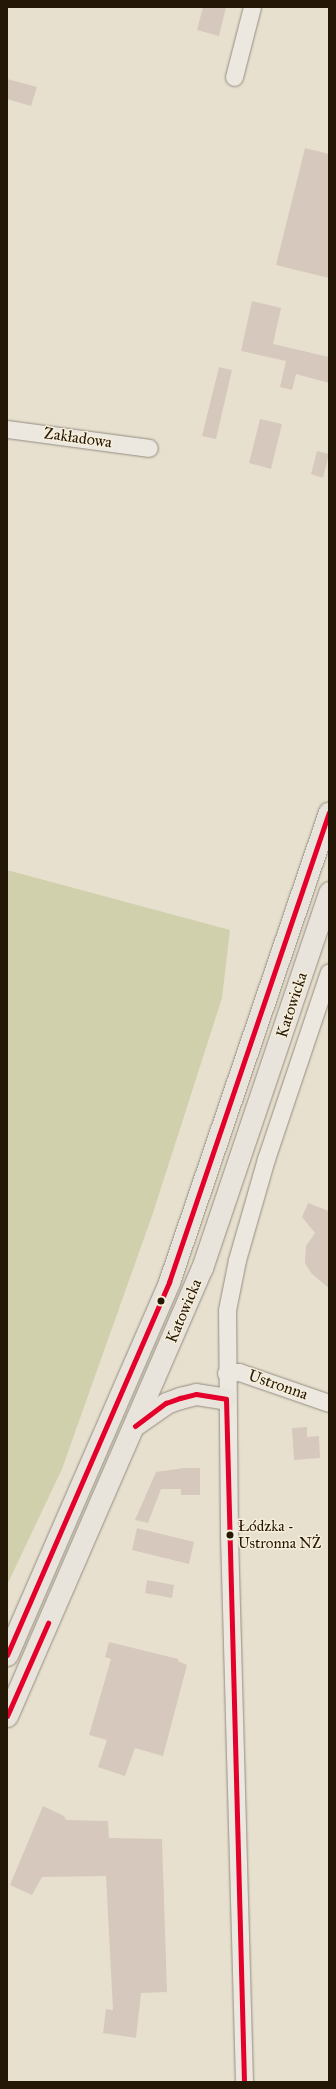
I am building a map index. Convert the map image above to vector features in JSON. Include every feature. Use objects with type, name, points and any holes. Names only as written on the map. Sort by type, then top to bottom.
[{"type":"main road","name":"Katowicka","points":[[7,1655],[169,1282],[329,813]]},
{"type":"main road","name":"Katowicka","points":[[7,1716],[135,1426],[202,1268],[329,892]]},
{"type":"main road","points":[[135,1426],[166,1403],[180,1398],[196,1394],[226,1399]]},
{"type":"street","points":[[234,77],[252,7]]},
{"type":"street","name":"Zakładowa","points":[[7,429],[149,448]]},
{"type":"street","points":[[244,2082],[226,1399],[227,1310],[236,1260],[266,1160],[329,972]]},
{"type":"street","name":"Ustronna","points":[[226,1373],[239,1372],[329,1403]]},
{"type":"green space","points":[[7,870],[230,930],[222,998],[153,1213],[62,1469],[7,1585]]},
{"type":"building","points":[[203,7],[226,7],[219,36],[197,30]]},
{"type":"building","points":[[7,79],[37,87],[31,106],[7,99]]},
{"type":"building","points":[[305,148],[329,154],[329,278],[276,265]]},
{"type":"building","points":[[252,301],[281,308],[273,344],[329,357],[329,383],[296,374],[292,390],[280,387],[286,361],[241,351]]},
{"type":"building","points":[[219,367],[232,370],[216,439],[202,436]]},
{"type":"building","points":[[260,419],[282,424],[271,469],[249,463]]},
{"type":"building","points":[[317,451],[329,454],[323,478],[311,474]]},
{"type":"building","points":[[308,1203],[329,1211],[329,1288],[312,1274],[305,1263],[306,1246],[315,1233],[302,1217]]},
{"type":"building","points":[[307,1427],[307,1437],[319,1436],[320,1458],[294,1460],[292,1428]]},
{"type":"building","points":[[184,1468],[200,1468],[200,1495],[181,1495],[181,1489],[161,1489],[148,1523],[135,1520],[156,1472]]},
{"type":"building","points":[[137,1528],[194,1542],[189,1564],[132,1550]]},
{"type":"building","points":[[147,1580],[174,1585],[172,1598],[145,1593]]},
{"type":"building","points":[[109,1642],[178,1659],[178,1661],[187,1665],[163,1756],[135,1748],[125,1776],[98,1767],[107,1740],[89,1735],[111,1659],[105,1657]]},
{"type":"building","points":[[43,1806],[64,1816],[66,1820],[108,1821],[109,1838],[162,1839],[167,1992],[141,1993],[136,2038],[103,2033],[106,2009],[113,2010],[106,1876],[42,1877],[32,1895],[10,1885]]},
{"type":"transit line","points":[[7,1655],[169,1282],[329,813]]},
{"type":"transit line","points":[[135,1426],[166,1403],[180,1398],[196,1394],[226,1399]]},
{"type":"transit line","points":[[226,1399],[244,2082]]},
{"type":"transit line","points":[[7,1716],[48,1623]]},
{"type":"place","name":"Łódzka - Ustronna NŻ","points":[[230,1535]]}]
